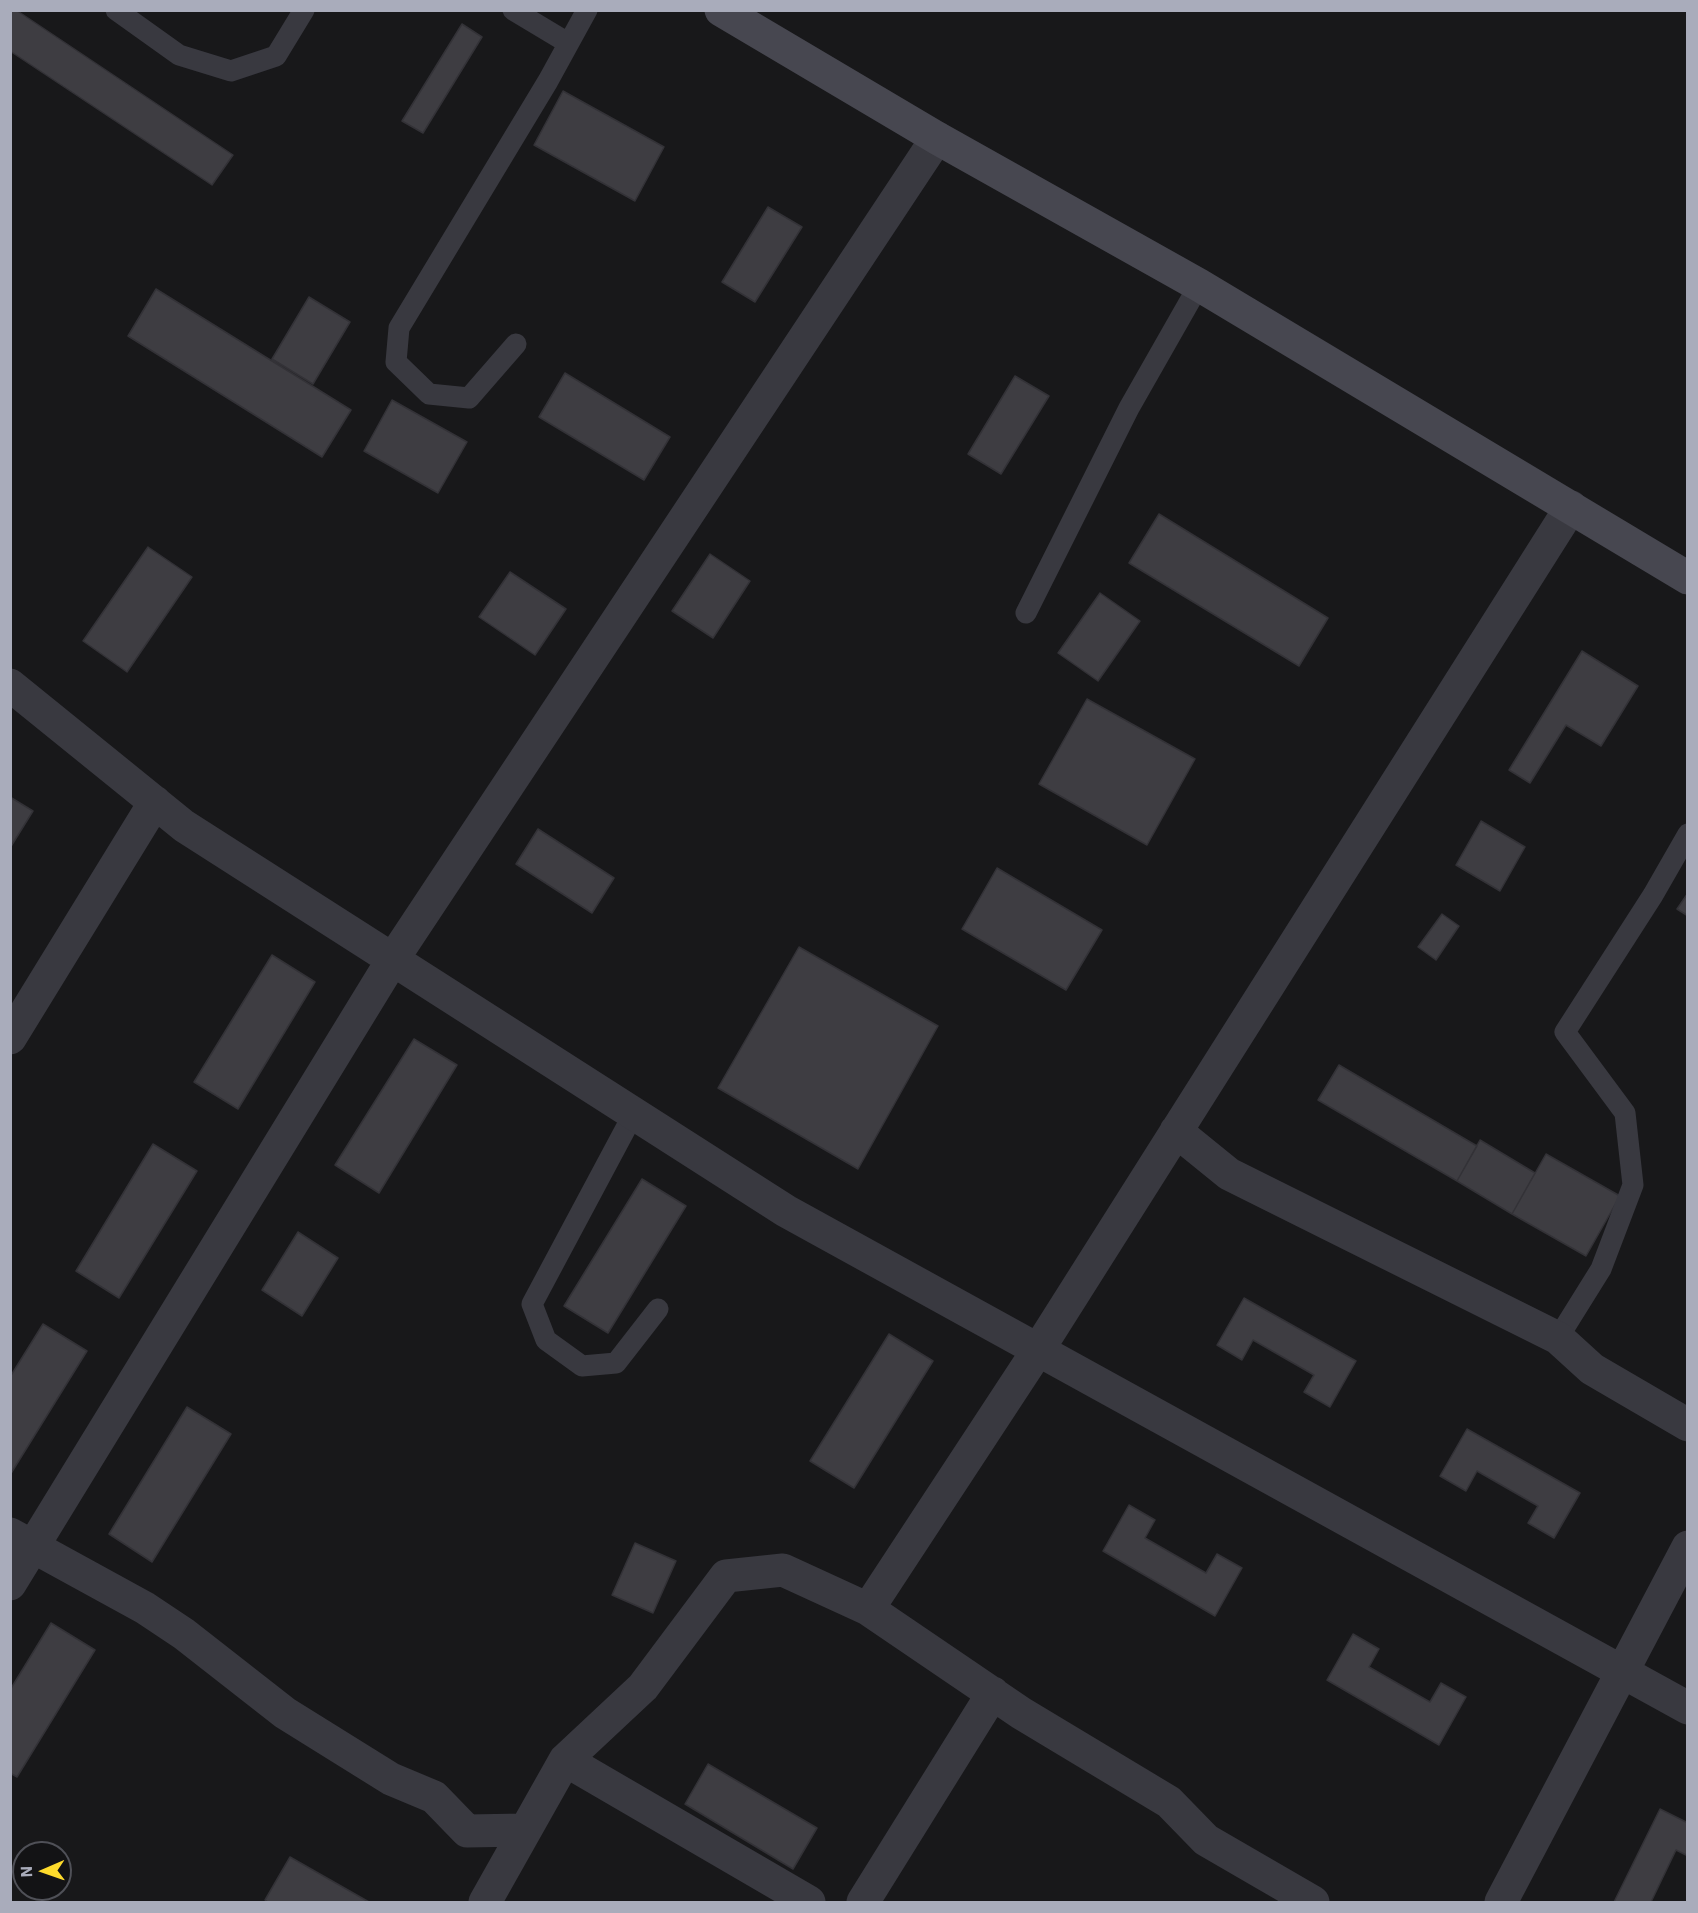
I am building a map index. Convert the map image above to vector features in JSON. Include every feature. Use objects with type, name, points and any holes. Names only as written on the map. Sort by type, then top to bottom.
[{"type":"main road","points":[[721,10],[937,138],[1199,285],[1688,578]]},
{"type":"street","points":[[10,1584],[23,1541],[393,959],[937,138]]},
{"type":"street","points":[[868,1609],[1038,1350],[1571,507]]},
{"type":"street","points":[[10,685],[184,826],[786,1211],[1688,1708]]},
{"type":"street","points":[[10,1038],[156,802]]},
{"type":"street","points":[[1176,1131],[1229,1174],[1558,1338],[1592,1369],[1688,1425]]},
{"type":"street","points":[[23,1541],[145,1608],[184,1634],[304,1725],[391,1779],[434,1797],[467,1831],[524,1830]]},
{"type":"street","points":[[1501,1902],[1688,1547]]},
{"type":"street","points":[[485,1902],[565,1760],[643,1687],[726,1576],[783,1570],[868,1609],[993,1693],[1169,1802],[1206,1840],[1312,1902]]},
{"type":"street","points":[[863,1902],[993,1693]]},
{"type":"street","points":[[565,1760],[808,1902]]},
{"type":"lane","points":[[116,10],[179,55],[231,72],[276,56],[304,10]]},
{"type":"lane","points":[[513,10],[568,43]]},
{"type":"lane","points":[[516,344],[470,398],[429,394],[396,362],[399,328],[548,81],[588,10]]},
{"type":"lane","points":[[1026,613],[1129,408],[1199,285]]},
{"type":"lane","points":[[1558,1338],[1601,1269],[1633,1185],[1626,1113],[1565,1032],[1653,895],[1688,834]]},
{"type":"lane","points":[[634,1113],[532,1304],[546,1340],[582,1366],[616,1363],[658,1309]]},
{"type":"building","points":[[10,10],[16,10],[233,155],[212,185],[10,51]]},
{"type":"building","points":[[462,24],[482,37],[423,133],[402,121]]},
{"type":"building","points":[[563,91],[664,147],[635,201],[534,145]]},
{"type":"building","points":[[768,207],[802,227],[755,302],[722,282]]},
{"type":"building","points":[[156,289],[351,410],[322,457],[128,336]]},
{"type":"building","points":[[309,297],[350,322],[313,384],[272,359]]},
{"type":"building","points":[[565,373],[670,437],[644,480],[539,417]]},
{"type":"building","points":[[1015,376],[1049,396],[1001,474],[968,454]]},
{"type":"building","points":[[392,400],[467,442],[438,493],[364,451]]},
{"type":"building","points":[[1159,514],[1328,618],[1299,666],[1129,563]]},
{"type":"building","points":[[148,547],[192,577],[127,672],[83,641]]},
{"type":"building","points":[[710,554],[750,581],[713,638],[672,611]]},
{"type":"building","points":[[510,572],[566,609],[535,655],[479,617]]},
{"type":"building","points":[[1100,593],[1140,621],[1098,681],[1058,653]]},
{"type":"building","points":[[1582,651],[1638,686],[1601,746],[1566,725],[1530,783],[1509,770]]},
{"type":"building","points":[[1087,699],[1195,759],[1147,845],[1039,784]]},
{"type":"building","points":[[10,797],[33,811],[10,848]]},
{"type":"building","points":[[1481,821],[1525,847],[1500,891],[1456,865]]},
{"type":"building","points":[[538,829],[614,878],[592,913],[516,864]]},
{"type":"building","points":[[997,868],[1102,930],[1066,990],[962,929]]},
{"type":"building","points":[[1688,893],[1688,916],[1677,909]]},
{"type":"building","points":[[1442,914],[1459,926],[1436,960],[1418,947]]},
{"type":"building","points":[[799,947],[938,1026],[858,1169],[718,1088]]},
{"type":"building","points":[[272,955],[315,982],[238,1109],[194,1082]]},
{"type":"building","points":[[414,1039],[457,1065],[379,1193],[335,1165]]},
{"type":"building","points":[[1339,1065],[1477,1146],[1457,1181],[1318,1100]]},
{"type":"building","points":[[1480,1140],[1535,1173],[1512,1214],[1457,1181]]},
{"type":"building","points":[[153,1144],[197,1171],[119,1298],[76,1271]]},
{"type":"building","points":[[1546,1154],[1620,1196],[1586,1256],[1512,1214]]},
{"type":"building","points":[[642,1179],[686,1206],[608,1333],[564,1306]]},
{"type":"building","points":[[298,1232],[338,1258],[302,1316],[262,1290]]},
{"type":"building","points":[[1244,1298],[1356,1361],[1330,1407],[1304,1392],[1314,1375],[1253,1340],[1242,1360],[1217,1345]]},
{"type":"building","points":[[43,1324],[87,1351],[10,1475],[10,1377]]},
{"type":"building","points":[[889,1334],[933,1361],[854,1488],[810,1461]]},
{"type":"building","points":[[187,1407],[231,1434],[152,1562],[109,1534]]},
{"type":"building","points":[[1467,1429],[1580,1493],[1554,1538],[1528,1523],[1538,1506],[1477,1471],[1466,1491],[1440,1476]]},
{"type":"building","points":[[1129,1505],[1155,1520],[1145,1538],[1206,1573],[1217,1554],[1242,1568],[1215,1616],[1103,1551]]},
{"type":"building","points":[[635,1543],[676,1561],[653,1613],[612,1595]]},
{"type":"building","points":[[51,1623],[95,1650],[17,1777],[10,1773],[10,1690]]},
{"type":"building","points":[[1353,1634],[1379,1649],[1369,1667],[1430,1702],[1441,1683],[1466,1697],[1439,1745],[1327,1680]]},
{"type":"building","points":[[708,1764],[817,1828],[793,1869],[685,1804]]},
{"type":"building","points":[[1660,1809],[1688,1823],[1688,1856],[1676,1850],[1651,1902],[1614,1902]]},
{"type":"building","points":[[290,1857],[369,1902],[268,1902],[265,1900]]}]
